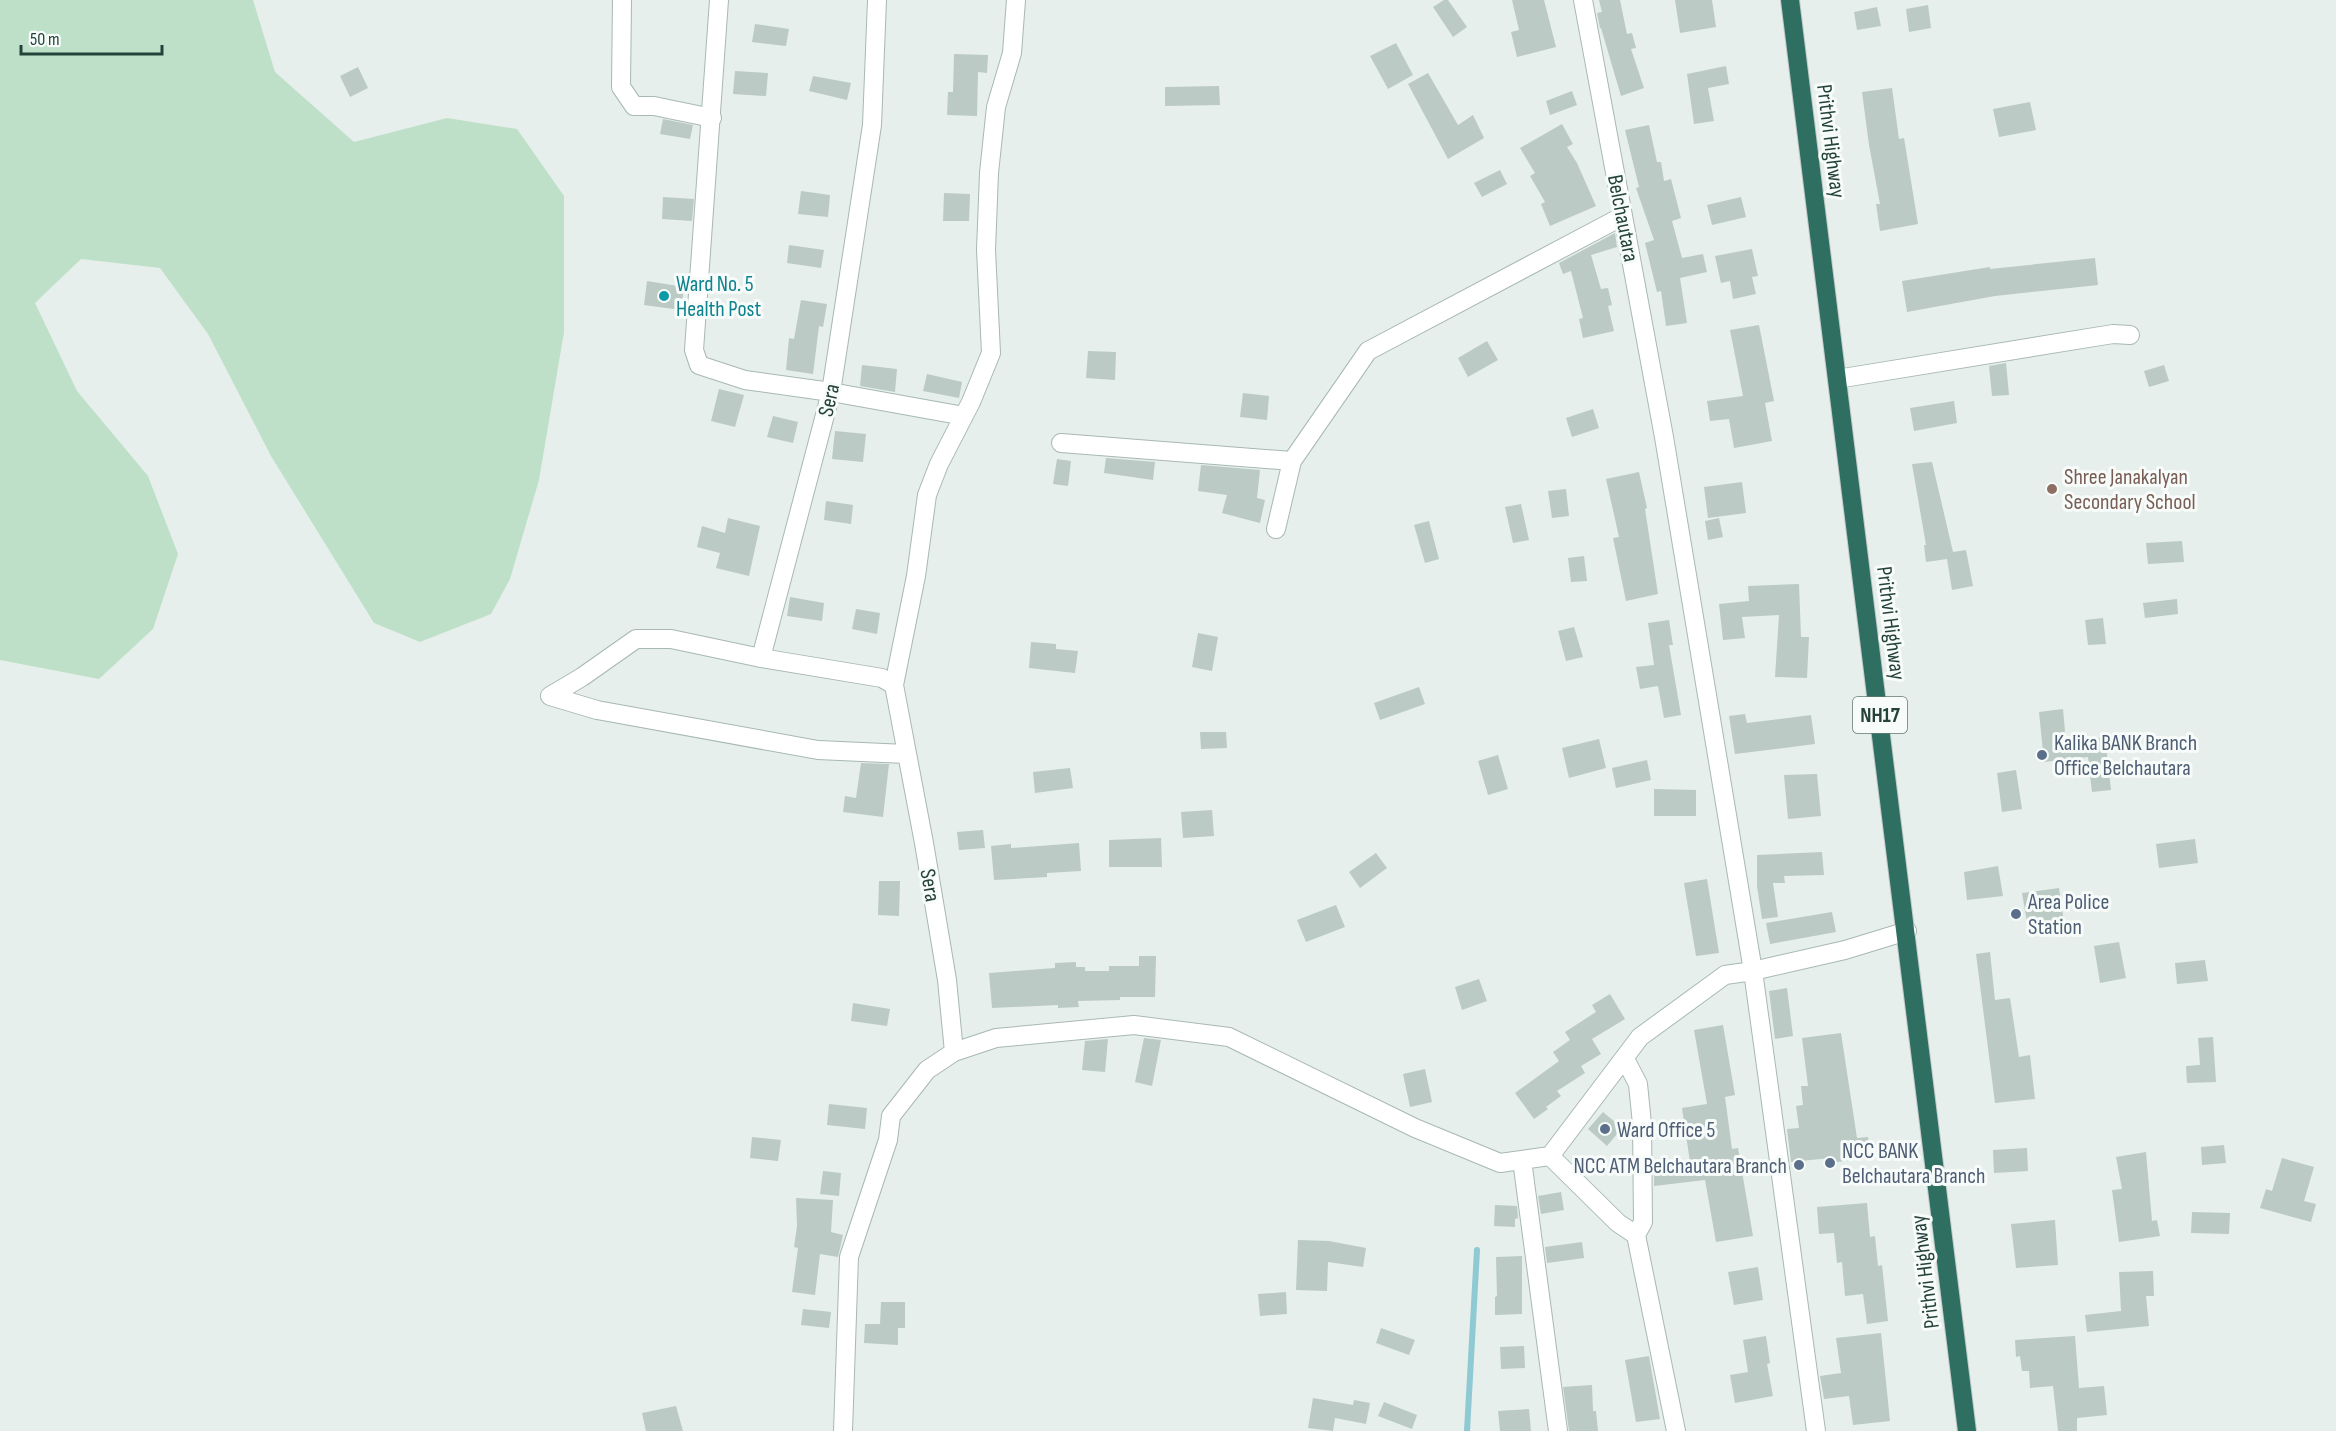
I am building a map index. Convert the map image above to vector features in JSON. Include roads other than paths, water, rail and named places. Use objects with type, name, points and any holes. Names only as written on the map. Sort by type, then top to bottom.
[{"type":"highway","name":"Prithvi Highway","points":[[1790,0],[1907,931],[1967,1431]]},
{"type":"street","points":[[622,0],[621,87],[634,106],[654,106],[712,118]]},
{"type":"street","points":[[720,0],[694,350],[699,365],[745,380],[831,392],[964,416]]},
{"type":"street","name":"Sera","points":[[761,658],[831,392],[872,125],[878,0]]},
{"type":"street","name":"Sera","points":[[954,1052],[947,980],[894,685],[916,576],[927,495],[939,464],[964,416],[991,354],[986,250],[989,173],[996,107],[1012,53],[1016,0]]},
{"type":"street","name":"Belchautara","points":[[1583,0],[1664,437],[1753,971],[1816,1431]]},
{"type":"street","points":[[1276,529],[1292,461],[1368,351],[1623,216]]},
{"type":"street","points":[[1837,379],[2113,334],[2130,335]]},
{"type":"street","points":[[1061,443],[1292,461]]},
{"type":"street","points":[[894,685],[882,678],[761,658],[671,639],[636,639],[582,677],[550,696],[597,710],[818,750],[906,754]]},
{"type":"street","points":[[843,1431],[849,1257],[888,1140],[891,1116],[927,1070],[954,1052],[996,1038],[1134,1025],[1229,1037],[1415,1128],[1500,1163],[1550,1156],[1640,1037],[1725,975],[1845,950],[1907,931]]},
{"type":"street","points":[[1625,1059],[1638,1084],[1642,1124],[1643,1222],[1636,1235],[1676,1431]]},
{"type":"street","points":[[1550,1156],[1618,1223],[1636,1235]]},
{"type":"street","points":[[1522,1160],[1558,1431]]},
{"type":"waterway","points":[[1467,1431],[1477,1250]]},
{"type":"place","name":"Ward No. 5 Health Post","points":[[664,296]]},
{"type":"place","name":"Shree Janakalyan Secondary School","points":[[2052,489]]},
{"type":"place","name":"Kalika BANK Branch Office Belchautara","points":[[2042,755]]},
{"type":"place","name":"Area Police Station","points":[[2016,914]]},
{"type":"place","name":"Ward Office 5","points":[[1605,1129]]},
{"type":"place","name":"NCC BANK Belchautara Branch","points":[[1830,1163]]},
{"type":"place","name":"NCC ATM Belchautara Branch","points":[[1799,1165]]}]
